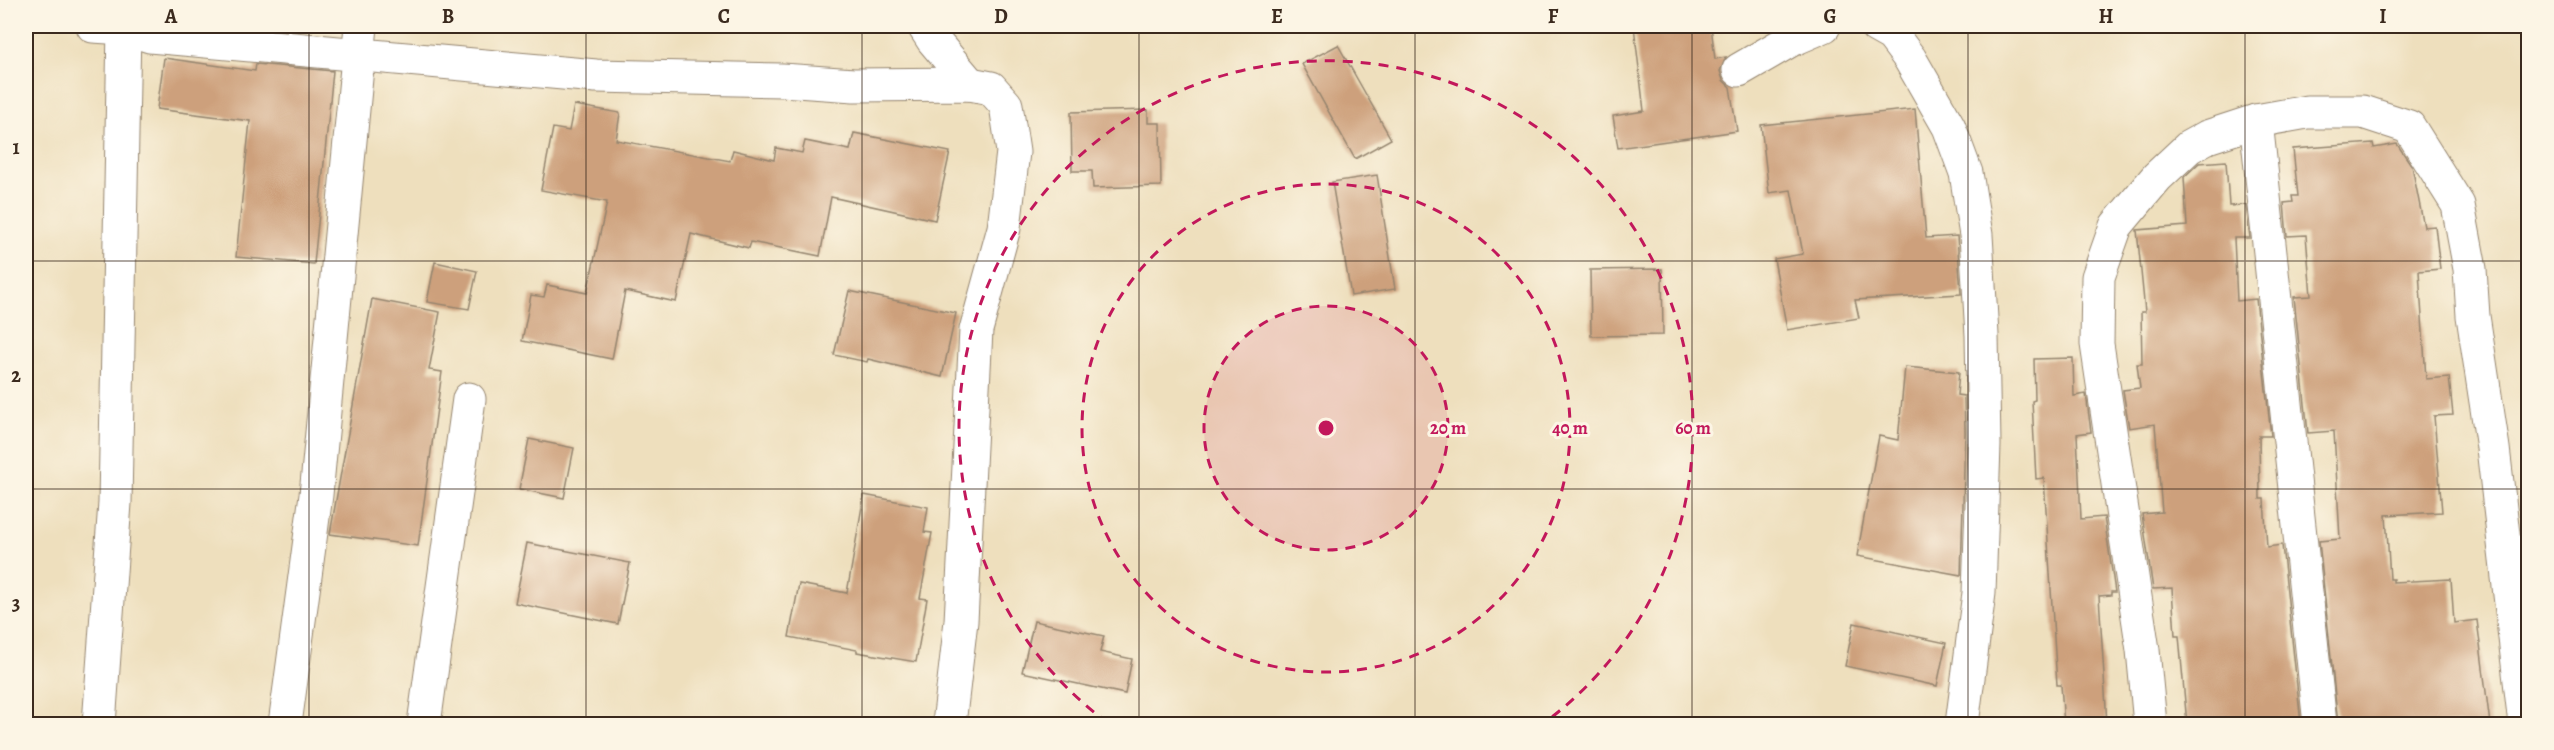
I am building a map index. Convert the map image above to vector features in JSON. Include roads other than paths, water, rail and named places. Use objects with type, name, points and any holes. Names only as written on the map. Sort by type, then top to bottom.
[{"type":"street","points":[[924,26],[970,84]]},
{"type":"street","points":[[1739,70],[1789,41],[1824,26]]},
{"type":"street","points":[[1876,26],[1892,35],[1910,58],[1949,127],[1966,173],[1976,235],[1982,334],[1984,445],[1979,592],[1962,724]]},
{"type":"street","points":[[99,724],[115,503],[109,27],[150,36],[360,39],[596,76],[782,80],[854,85],[970,84],[991,88],[1006,105],[1013,152],[1004,228],[976,330],[961,621],[949,724]]},
{"type":"street","points":[[285,724],[316,495],[360,39]]},
{"type":"street","points":[[2150,724],[2143,650],[2097,344],[2098,277],[2116,226],[2157,177],[2189,147],[2207,137],[2256,121],[2307,112],[2363,112],[2409,127],[2458,205],[2470,269],[2473,316],[2493,448],[2525,724]]},
{"type":"street","points":[[2256,121],[2320,724]]},
{"type":"street","points":[[424,724],[469,399]]}]
